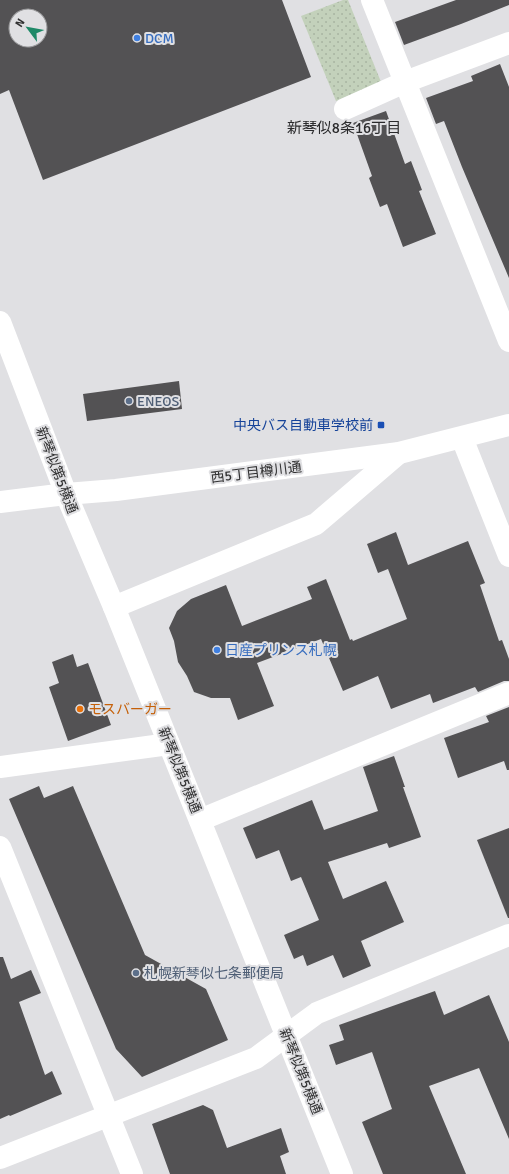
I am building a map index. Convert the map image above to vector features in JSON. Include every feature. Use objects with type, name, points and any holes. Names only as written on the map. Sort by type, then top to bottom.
[{"type":"street","points":[[372,0],[509,341]]},
{"type":"street","points":[[344,109],[405,82],[509,43]]},
{"type":"street","name":"新琴似第5横通","points":[[0,322],[66,494],[114,607],[342,1174]]},
{"type":"street","name":"西5丁目樽川通","points":[[0,502],[116,490],[399,453],[509,425]]},
{"type":"street","points":[[462,438],[509,556]]},
{"type":"street","points":[[114,607],[316,524],[399,453]]},
{"type":"street","points":[[200,820],[509,692]]},
{"type":"street","points":[[0,767],[169,744]]},
{"type":"street","points":[[0,847],[132,1174]]},
{"type":"street","points":[[0,1158],[256,1058],[316,1013],[509,935]]},
{"type":"green space","points":[[343,0],[348,0],[381,82],[336,101],[301,16]]},
{"type":"building","points":[[0,0],[282,0],[311,77],[43,180],[9,90],[0,94]]},
{"type":"building","points":[[456,0],[509,0],[509,5],[404,45],[395,22]]},
{"type":"building","points":[[500,64],[509,87],[509,278],[444,121],[436,124],[426,98],[473,81],[471,76]]},
{"type":"building","points":[[386,111],[405,164],[411,161],[422,190],[419,191],[436,234],[403,247],[387,204],[380,207],[369,178],[372,176],[353,123]]},
{"type":"building","points":[[179,381],[182,409],[87,421],[83,394]]},
{"type":"building","points":[[396,532],[408,565],[468,541],[485,583],[480,585],[499,641],[502,640],[509,659],[509,681],[504,681],[478,692],[475,687],[433,703],[430,694],[391,709],[378,676],[343,691],[321,639],[257,663],[274,706],[238,720],[230,698],[211,698],[194,692],[187,676],[178,662],[174,641],[169,628],[177,611],[191,599],[226,585],[242,626],[312,599],[307,587],[326,579],[350,640],[352,639],[353,641],[407,619],[388,569],[378,573],[367,544]]},
{"type":"building","points":[[73,654],[77,667],[88,663],[111,725],[68,741],[49,687],[59,683],[52,662]]},
{"type":"building","points":[[509,707],[509,770],[507,770],[504,761],[458,778],[444,738],[489,722],[486,716]]},
{"type":"building","points":[[394,756],[405,787],[403,787],[421,837],[389,848],[387,843],[328,862],[343,899],[386,881],[404,922],[361,941],[371,966],[343,978],[333,955],[307,966],[303,955],[294,959],[284,935],[319,920],[301,877],[291,881],[279,850],[256,859],[243,828],[312,800],[324,830],[378,811],[363,767]]},
{"type":"building","points":[[39,786],[44,798],[73,786],[145,955],[206,989],[228,1040],[142,1077],[116,1049],[9,799]]},
{"type":"building","points":[[509,828],[509,918],[508,918],[477,840]]},
{"type":"building","points":[[0,957],[3,957],[11,979],[31,970],[41,993],[19,1002],[45,1075],[52,1071],[62,1094],[0,1119]]},
{"type":"building","points":[[435,991],[444,1015],[489,995],[509,1042],[509,1139],[479,1068],[429,1086],[466,1174],[383,1174],[362,1122],[392,1109],[372,1052],[336,1065],[329,1045],[344,1040],[339,1025]]},
{"type":"building","points":[[203,1105],[213,1110],[227,1148],[281,1128],[289,1152],[280,1156],[286,1174],[170,1174],[152,1124]]},
{"type":"place","name":"DCM","points":[[137,38]]},
{"type":"place","name":"ENEOS","points":[[129,401]]},
{"type":"place","name":"中央バス自動車学校前","points":[[381,425]]},
{"type":"place","name":"日産プリンス札幌","points":[[217,650]]},
{"type":"place","name":"モスバーガー","points":[[80,709]]},
{"type":"place","name":"札幌新琴似七条郵便局","points":[[136,973]]},
{"type":"district","name":"新琴似8条16丁目","points":[[344,128]]}]
